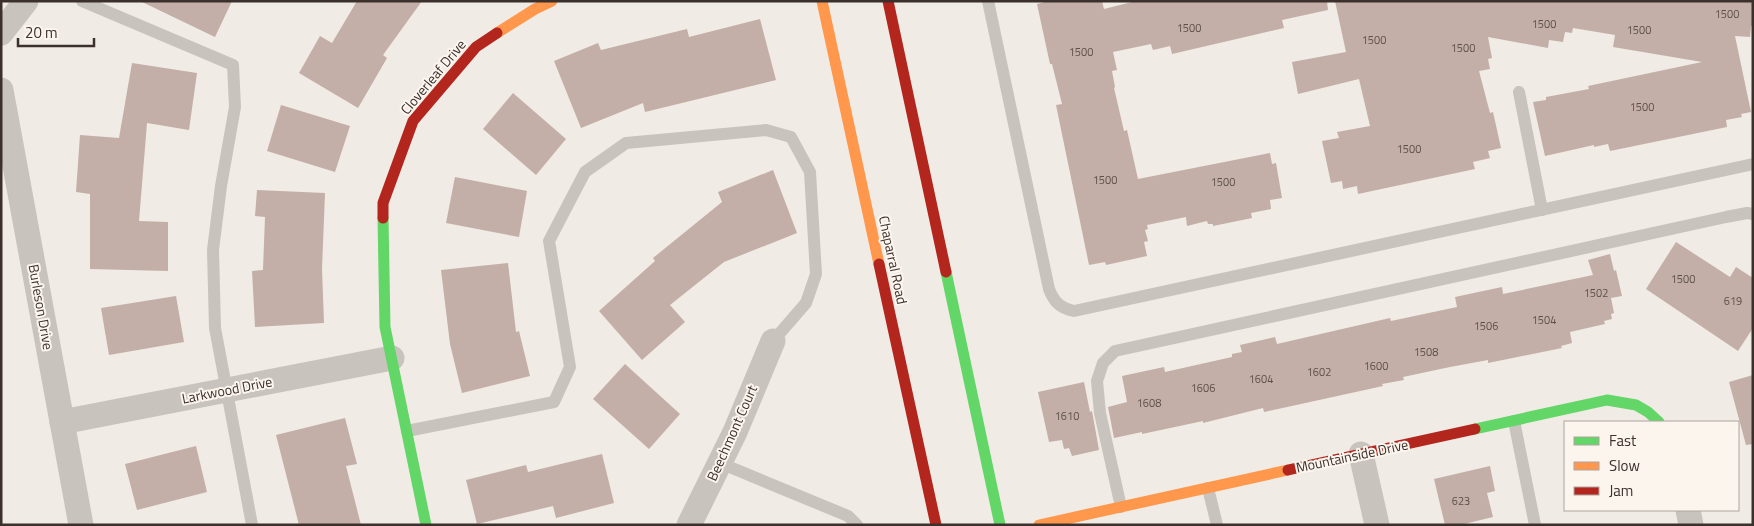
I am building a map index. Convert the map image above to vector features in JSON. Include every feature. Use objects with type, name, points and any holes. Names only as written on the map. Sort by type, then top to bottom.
[{"type":"street","points":[[1,34],[26,1]]},
{"type":"street","name":"Cloverleaf Drive","points":[[392,358],[385,327],[383,203],[413,121],[476,48],[535,9],[552,1]]},
{"type":"street","name":"Chaparral Road","points":[[822,1],[936,525]]},
{"type":"street","points":[[888,1],[1000,525]]},
{"type":"street","name":"Burleson Drive","points":[[1,90],[81,525]]},
{"type":"street","name":"Beechmont Court","points":[[689,525],[735,432],[773,341]]},
{"type":"street","points":[[392,358],[426,525]]},
{"type":"street","name":"Larkwood Drive","points":[[62,422],[392,358]]},
{"type":"street","name":"Mountainside Drive","points":[[1055,523],[1607,400],[1624,401],[1641,407],[1658,421]]},
{"type":"street","points":[[1361,454],[1377,525]]},
{"type":"street","points":[[1688,511],[1691,525]]},
{"type":"lane","points":[[82,1],[233,65],[235,108],[221,186],[213,250],[216,328],[252,525]]},
{"type":"lane","points":[[988,1],[1049,289],[1052,298],[1058,304],[1065,309],[1074,311],[1753,164]]},
{"type":"lane","points":[[1519,92],[1542,210]]},
{"type":"lane","points":[[407,431],[554,402],[570,367],[549,241],[584,172],[626,143],[766,130],[791,137],[810,172],[816,274],[806,303],[773,341]]},
{"type":"lane","points":[[1121,507],[1100,413],[1096,381],[1103,363],[1115,351],[1726,217],[1747,213],[1753,214]]},
{"type":"lane","points":[[1514,421],[1535,525]]},
{"type":"lane","points":[[720,462],[848,516],[857,525]]},
{"type":"lane","points":[[1208,488],[1217,525]]},
{"type":"building","points":[[140,1],[232,1],[215,37]]},
{"type":"building","points":[[357,1],[422,1],[383,55],[387,58],[358,108],[299,73],[320,36],[332,43]]},
{"type":"building","points":[[1049,1],[1102,1],[1104,9],[1136,1],[1327,1],[1328,10],[1282,20],[1284,28],[1172,54],[1170,46],[1153,50],[1151,44],[1113,52],[1117,70],[1112,71],[1114,88],[1124,131],[1127,130],[1138,179],[1270,153],[1272,164],[1276,163],[1282,198],[1270,200],[1271,209],[1251,213],[1252,218],[1213,226],[1213,224],[1208,224],[1207,221],[1187,226],[1186,217],[1147,225],[1148,229],[1145,230],[1148,241],[1144,242],[1147,256],[1106,265],[1105,262],[1089,265],[1056,105],[1062,104],[1052,64],[1050,64],[1037,4]]},
{"type":"building","points":[[1335,1],[1753,1],[1753,26],[1751,26],[1750,37],[1735,36],[1751,112],[1741,114],[1742,117],[1726,120],[1727,127],[1610,151],[1608,144],[1594,147],[1594,145],[1545,156],[1533,102],[1546,100],[1546,97],[1589,89],[1588,86],[1702,62],[1613,47],[1615,35],[1573,28],[1572,33],[1565,32],[1563,42],[1549,40],[1548,48],[1488,37],[1492,58],[1488,59],[1490,69],[1479,71],[1490,113],[1493,112],[1501,148],[1488,151],[1490,158],[1473,162],[1475,169],[1358,194],[1357,186],[1343,189],[1342,181],[1331,183],[1322,141],[1339,138],[1337,132],[1370,126],[1359,79],[1298,94],[1292,62],[1346,52]]},
{"type":"building","points":[[760,19],[776,80],[645,112],[643,103],[581,128],[554,61],[598,43],[601,50],[687,29],[689,37]]},
{"type":"building","points":[[132,63],[197,73],[189,130],[147,123],[139,221],[168,222],[168,271],[90,269],[90,194],[76,192],[80,135],[119,138]]},
{"type":"building","points":[[513,93],[566,139],[536,175],[483,129]]},
{"type":"building","points":[[281,105],[350,126],[335,172],[267,151]]},
{"type":"building","points":[[773,170],[797,233],[724,262],[670,305],[685,322],[642,360],[599,311],[655,261],[653,258],[722,202],[718,192]]},
{"type":"building","points":[[455,177],[527,191],[519,237],[446,223]]},
{"type":"building","points":[[257,190],[325,193],[322,269],[324,323],[255,327],[252,271],[263,270],[265,217],[255,216]]},
{"type":"building","points":[[1676,242],[1730,277],[1736,267],[1753,278],[1753,328],[1738,351],[1646,289]]},
{"type":"building","points":[[1610,254],[1622,296],[1611,298],[1614,313],[1611,314],[1612,319],[1604,321],[1605,324],[1570,332],[1572,343],[1561,346],[1562,348],[1403,377],[1404,380],[1382,384],[1383,386],[1264,412],[1263,408],[1203,423],[1203,421],[1114,438],[1108,407],[1127,402],[1122,376],[1164,367],[1165,372],[1232,357],[1232,354],[1242,352],[1240,345],[1275,337],[1277,344],[1390,318],[1391,321],[1457,307],[1455,297],[1502,287],[1503,294],[1593,275],[1588,260]]},
{"type":"building","points":[[508,263],[516,332],[519,331],[530,376],[462,393],[450,344],[441,270]]},
{"type":"building","points":[[176,296],[184,342],[109,355],[101,308]]},
{"type":"building","points":[[625,364],[680,414],[649,449],[593,399]]},
{"type":"building","points":[[1753,375],[1753,444],[1746,445],[1729,382]]},
{"type":"building","points":[[1084,382],[1090,412],[1092,411],[1099,450],[1072,456],[1069,448],[1064,449],[1062,440],[1049,442],[1038,392]]},
{"type":"building","points":[[345,418],[357,464],[346,466],[361,525],[299,525],[276,435]]},
{"type":"building","points":[[196,446],[207,492],[137,510],[125,464]]},
{"type":"building","points":[[602,454],[614,503],[556,518],[553,506],[477,524],[466,480],[526,465],[528,472]]},
{"type":"building","points":[[1490,466],[1495,491],[1487,493],[1493,517],[1460,525],[1445,525],[1434,479]]},
{"type":"traffic: fast","points":[[383,218],[385,327],[426,525]]},
{"type":"traffic: fast","points":[[946,272],[1000,525]]},
{"type":"traffic: fast","points":[[1475,429],[1607,400],[1636,405],[1658,421]]},
{"type":"traffic: slow","points":[[497,33],[535,9],[552,1]]},
{"type":"traffic: slow","points":[[822,1],[879,264]]},
{"type":"traffic: slow","points":[[1039,525],[1288,470]]},
{"type":"traffic: jam","points":[[888,1],[946,272]]},
{"type":"traffic: jam","points":[[383,218],[383,203],[413,121],[476,47],[497,33]]},
{"type":"traffic: jam","points":[[879,264],[936,525]]},
{"type":"traffic: jam","points":[[1288,470],[1475,429]]}]
